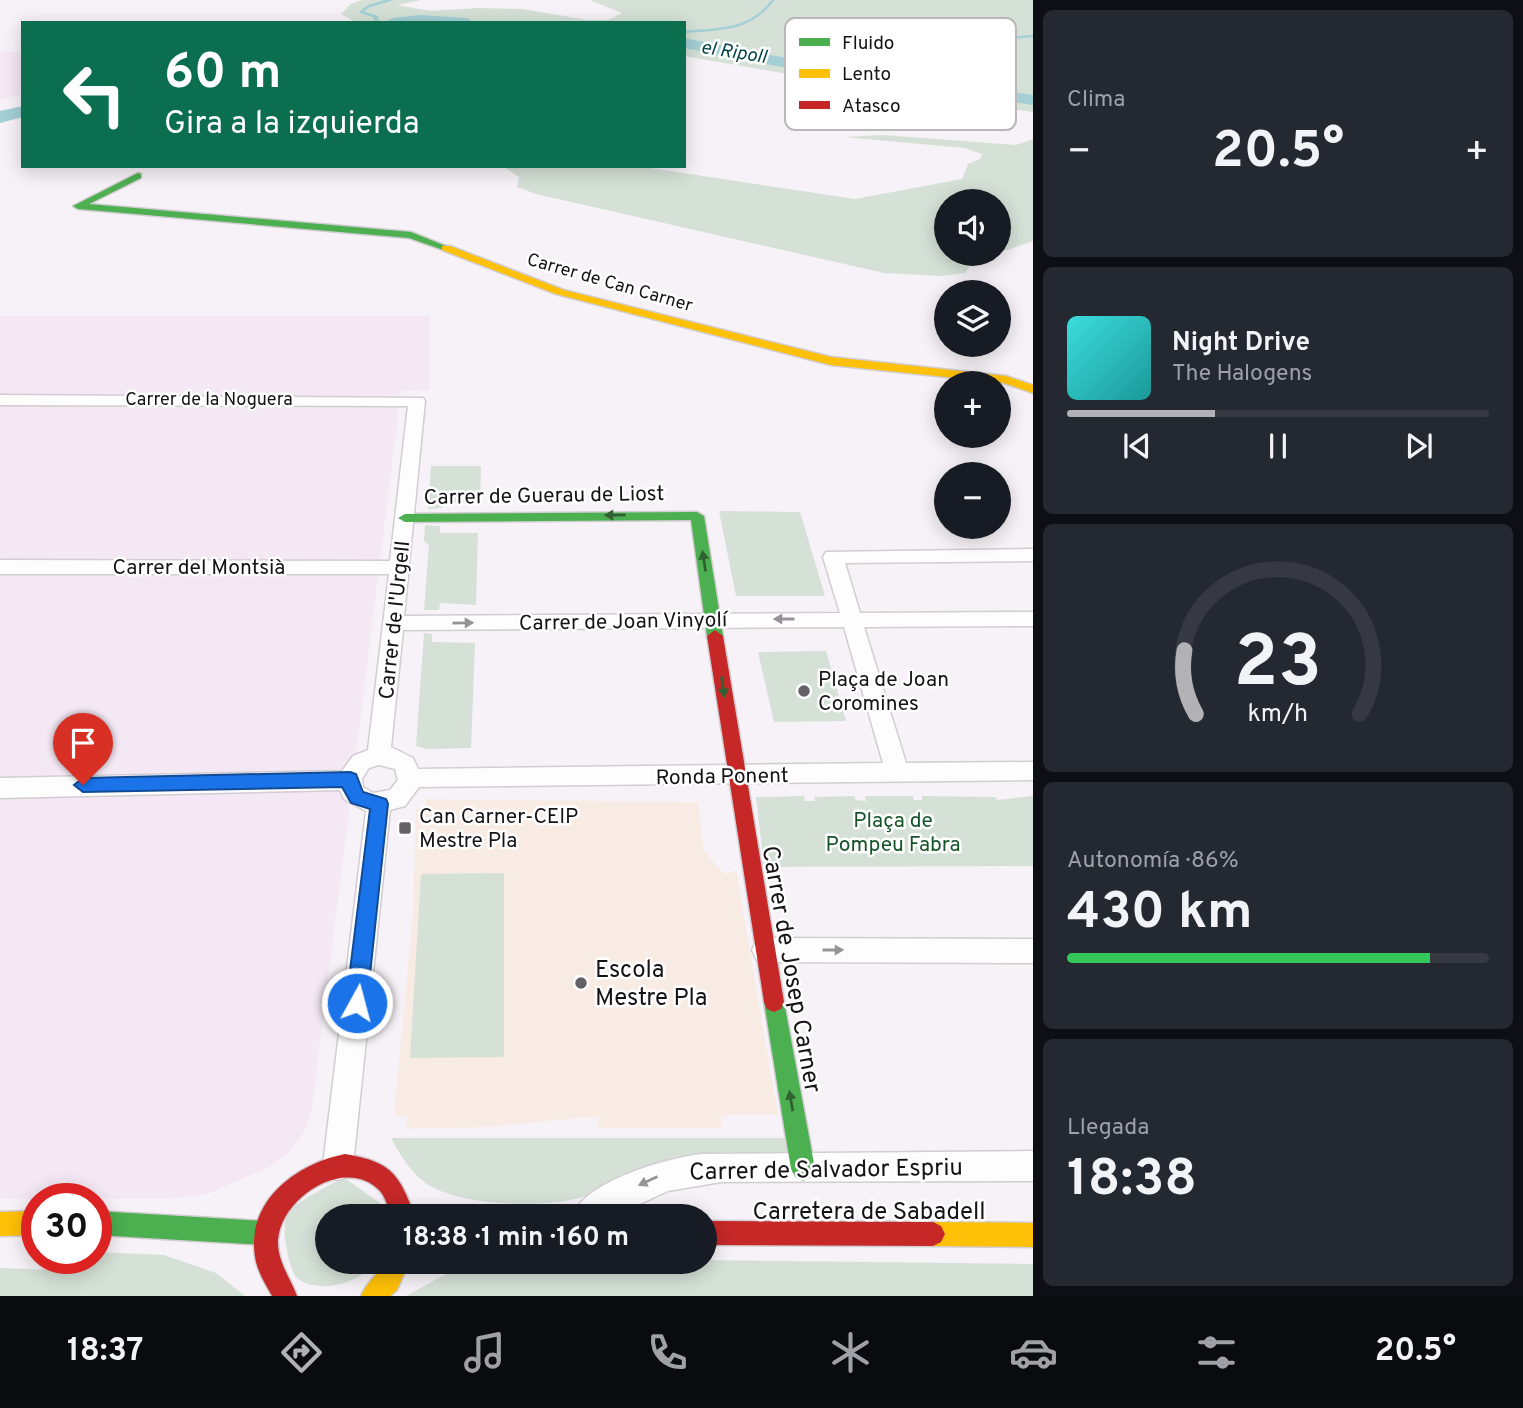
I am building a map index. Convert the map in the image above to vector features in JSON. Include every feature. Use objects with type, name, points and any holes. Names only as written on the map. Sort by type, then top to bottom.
[{"type":"street","name":"Carrer de Can Carner","points":[[138,176],[90,197],[78,206],[411,234],[560,292],[831,361],[1006,380],[1033,389]]},
{"type":"street","name":"Carrer de la Noguera","points":[[0,400],[417,401]]},
{"type":"street","name":"Carrer de l'Urgell","points":[[379,755],[417,401]]},
{"type":"street","name":"Carrer de Guerau de Liost","points":[[405,518],[684,514]]},
{"type":"street","name":"Carrer de Josep Carner","points":[[684,514],[697,516],[736,777],[803,1169]]},
{"type":"street","points":[[898,774],[833,557],[1033,555]]},
{"type":"street","name":"Carrer del Montsià","points":[[0,567],[399,568]]},
{"type":"street","name":"Carrer de Joan Vinyolí","points":[[395,623],[1033,620]]},
{"type":"street","points":[[379,755],[399,760],[409,769],[410,778],[404,794],[379,804],[358,798],[352,792],[350,779],[361,762],[379,755]]},
{"type":"street","name":"Ronda Ponent","points":[[410,778],[736,777],[1033,771]]},
{"type":"street","points":[[0,788],[350,779]]},
{"type":"street","points":[[338,1165],[379,804]]},
{"type":"street","points":[[765,950],[1033,951]]},
{"type":"street","points":[[285,1296],[273,1281],[266,1258],[266,1233],[280,1200],[300,1179],[327,1166],[371,1170],[386,1181],[400,1204]]},
{"type":"street","name":"Carrer de Salvador Espriu","points":[[605,1204],[657,1176],[721,1167],[803,1169],[1033,1166]]},
{"type":"street","points":[[0,1224],[21,1223]]},
{"type":"street","points":[[112,1224],[266,1233]]},
{"type":"street","name":"Carretera de Sabadell","points":[[717,1233],[1033,1235]]},
{"type":"street","points":[[373,1296],[391,1274]]},
{"type":"shaded area","points":[[0,51],[21,53],[21,95],[0,100]]},
{"type":"shaded area","points":[[0,316],[430,316],[430,390],[401,391],[312,1108],[304,1132],[290,1152],[268,1168],[207,1194],[167,1199],[112,1199],[112,1183],[21,1183],[21,1199],[0,1199]]},
{"type":"shaded area","name":"Escola Mestre Pla","points":[[426,799],[698,802],[704,851],[725,875],[736,870],[778,1115],[721,1115],[721,1128],[598,1128],[599,1116],[485,1127],[406,1129],[407,1116],[394,1115],[413,912],[416,809],[426,808]]},
{"type":"green space","points":[[362,0],[421,0],[397,5],[431,11],[522,9],[588,20],[608,20],[622,13],[590,0],[1033,0],[1033,112],[1016,110],[1016,18],[785,18],[785,74],[686,56],[686,21],[354,21],[341,14],[351,4]]},
{"type":"green space","points":[[883,135],[1016,145],[1033,139],[1033,241],[1011,249],[1011,189],[934,189],[934,266],[970,266],[965,273],[941,276],[884,273],[536,194],[517,187],[519,177],[506,168],[650,168],[855,199],[962,179],[968,164],[980,159],[982,154],[964,148],[844,137]]},
{"type":"green space","points":[[431,466],[481,466],[480,502],[443,502],[442,508],[428,509]]},
{"type":"green space","points":[[719,511],[800,512],[825,596],[736,596]]},
{"type":"green space","points":[[425,525],[440,526],[440,533],[478,533],[476,605],[440,603],[439,610],[424,610],[429,545],[424,541]]},
{"type":"green space","points":[[424,633],[432,634],[432,642],[475,643],[471,748],[426,749],[416,746]]},
{"type":"green space","points":[[826,651],[846,721],[774,722],[758,652]]},
{"type":"green space","name":"Plaça de Pompeu Fabra","points":[[804,796],[805,801],[815,801],[814,797],[854,796],[856,800],[866,801],[865,796],[913,796],[914,800],[922,800],[922,796],[996,797],[997,800],[1033,796],[1033,866],[764,867],[756,797]]},
{"type":"green space","points":[[504,873],[504,1057],[410,1058],[421,874]]},
{"type":"green space","points":[[391,1138],[791,1138],[794,1154],[687,1155],[651,1165],[594,1193],[577,1198],[557,1202],[509,1204],[463,1198],[443,1192],[416,1175]]},
{"type":"green space","points":[[343,1177],[380,1203],[315,1204],[315,1274],[362,1274],[337,1285],[325,1286],[303,1282],[295,1276],[286,1244],[285,1226],[288,1213]]},
{"type":"green space","points":[[112,1253],[164,1255],[216,1273],[245,1296],[0,1296],[0,1268],[21,1269],[21,1274],[112,1274]]},
{"type":"green space","points":[[717,1260],[1033,1264],[1033,1296],[406,1296],[446,1274],[717,1274]]},
{"type":"waterway","points":[[378,21],[375,19],[377,17],[361,12],[369,6],[390,0]]},
{"type":"waterway","points":[[686,32],[722,29],[744,23],[754,18],[773,0]]},
{"type":"waterway","name":"el Ripoll","points":[[411,21],[436,21]]},
{"type":"waterway","points":[[1016,37],[1033,36]]},
{"type":"waterway","name":"el Ripoll","points":[[686,43],[785,62]]},
{"type":"waterway","name":"el Ripoll","points":[[1016,97],[1033,100]]},
{"type":"waterway","name":"el Ripoll","points":[[0,117],[21,112]]},
{"type":"traffic: fast","points":[[138,176],[78,206],[411,235],[446,248]]},
{"type":"traffic: fast","points":[[405,518],[697,516],[715,636]]},
{"type":"traffic: fast","points":[[774,1002],[803,1169]]},
{"type":"traffic: fast","points":[[112,1224],[266,1233]]},
{"type":"traffic: slow","points":[[446,248],[560,292],[831,361],[1006,380],[1033,389]]},
{"type":"traffic: slow","points":[[0,1224],[21,1223]]},
{"type":"traffic: slow","points":[[933,1234],[1033,1235]]},
{"type":"traffic: slow","points":[[373,1296],[391,1274]]},
{"type":"traffic: jam","points":[[715,636],[774,1002]]},
{"type":"traffic: jam","points":[[285,1296],[268,1262],[266,1239],[272,1217],[285,1197],[302,1181],[323,1170],[345,1166],[367,1169],[387,1182],[398,1204]]},
{"type":"traffic: jam","points":[[717,1233],[933,1234]]},
{"type":"place","name":"Plaça de Joan Coromines","points":[[804,691]]},
{"type":"place","name":"Can Carner-CEIP Mestre Pla","points":[[405,828]]},
{"type":"place","name":"Escola Mestre Pla","points":[[581,983]]},
{"type":"route","points":[[83,785],[350,779],[352,792],[358,798],[379,804],[357,1003]]}]
